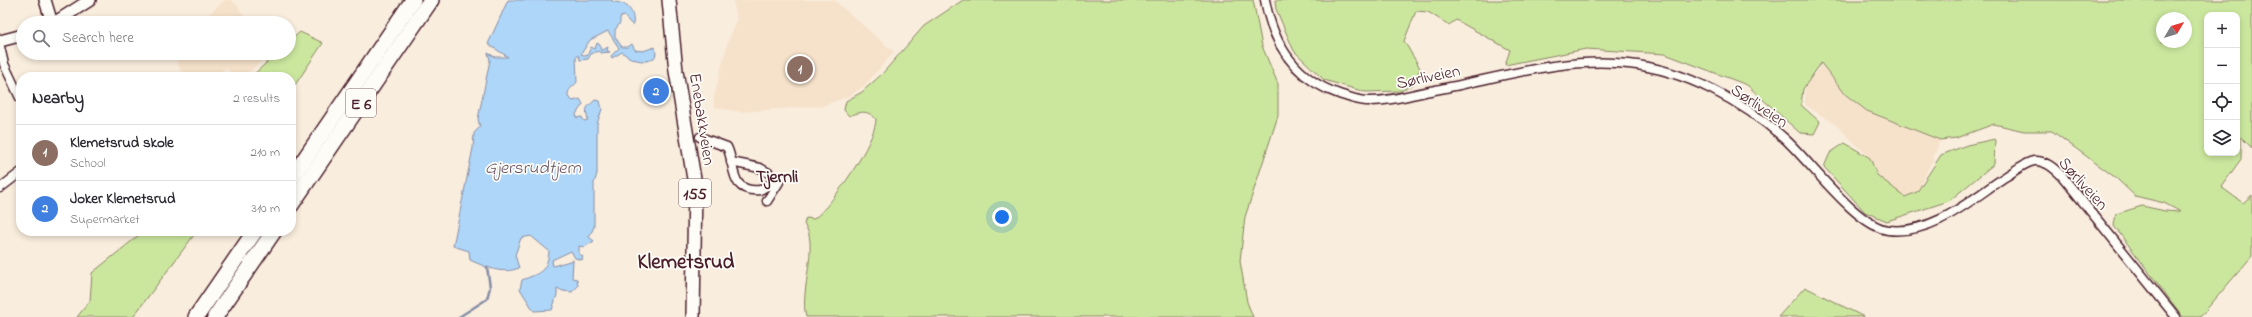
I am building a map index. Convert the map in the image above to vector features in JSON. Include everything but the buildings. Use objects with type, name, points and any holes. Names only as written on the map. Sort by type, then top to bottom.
[{"type":"highway","name":"E 6","points":[[296,172],[413,0]]},
{"type":"highway","name":"E 6","points":[[296,199],[431,0]]},
{"type":"highway","points":[[196,317],[252,236]]},
{"type":"highway","points":[[215,317],[271,236]]},
{"type":"main road","name":"Enebakkveien","points":[[669,0],[676,71],[695,185],[693,317]]},
{"type":"street","points":[[45,0],[51,16]]},
{"type":"street","points":[[64,16],[90,0]]},
{"type":"street","name":"Sørliveien","points":[[1265,0],[1271,28],[1280,48],[1295,68],[1319,86],[1353,99],[1366,101],[1391,99],[1534,69],[1573,64],[1602,62],[1661,70],[1707,88],[1763,122],[1783,138],[1858,214],[1885,230],[1917,228],[1940,220],[2020,167],[2036,161],[2046,163],[2062,176],[2176,317]]},
{"type":"street","points":[[0,41],[16,37]]},
{"type":"street","points":[[0,47],[4,64],[16,89]]},
{"type":"street","points":[[700,137],[726,145],[735,178],[740,185],[748,189],[760,190],[774,182],[779,182],[767,201]]},
{"type":"street","points":[[731,162],[760,168],[768,173]]},
{"type":"street","points":[[0,188],[16,176]]},
{"type":"shaded area","points":[[225,0],[231,0],[237,5],[244,16],[206,16]]},
{"type":"shaded area","points":[[733,0],[834,0],[894,52],[864,86],[850,96],[822,106],[740,112],[714,107],[714,97],[728,41],[737,20]]},
{"type":"shaded area","points":[[176,60],[263,60],[249,72],[231,72],[226,68],[220,72],[185,72],[180,70]]},
{"type":"shaded area","points":[[1822,65],[1846,95],[1867,111],[1940,140],[1933,159],[1917,192],[1905,197],[1877,175],[1870,158],[1835,124],[1805,105],[1805,87]]},
{"type":"green space","points":[[963,0],[1253,0],[1262,46],[1278,84],[1278,116],[1245,217],[1240,261],[1247,302],[1253,317],[806,317],[805,294],[810,243],[804,224],[806,218],[814,219],[822,212],[842,187],[869,142],[876,119],[870,114],[863,112],[849,116],[844,110],[846,101],[862,92],[882,74],[924,26]]},
{"type":"green space","points":[[1275,0],[2252,0],[2252,148],[2241,137],[2241,159],[2221,187],[2243,203],[2252,195],[2252,256],[2200,317],[2183,317],[2114,226],[2116,214],[2142,206],[2165,211],[2181,212],[2164,203],[2135,196],[2116,178],[2052,131],[2024,131],[1994,124],[1956,138],[1940,140],[1867,111],[1846,95],[1821,63],[1803,89],[1801,105],[1820,122],[1814,134],[1800,133],[1747,85],[1665,54],[1586,49],[1505,65],[1510,50],[1456,20],[1449,25],[1428,12],[1416,11],[1404,41],[1420,68],[1414,84],[1400,91],[1365,92],[1324,80],[1294,51],[1276,9]]},
{"type":"green space","points":[[300,32],[323,43],[296,84],[296,72],[256,72],[269,60],[296,60],[296,36]]},
{"type":"green space","points":[[1995,139],[1994,164],[1949,201],[1887,221],[1865,212],[1824,167],[1830,153],[1845,143],[1870,158],[1877,175],[1905,197],[1917,192],[1941,155],[1967,145]]},
{"type":"green space","points":[[138,236],[193,236],[133,317],[77,317],[90,301],[92,273]]},
{"type":"green space","points":[[1805,287],[1864,317],[1778,317]]},
{"type":"water","name":"Gjersrudtjern","points":[[508,0],[612,0],[613,2],[618,2],[626,6],[632,12],[633,16],[633,26],[624,16],[620,17],[620,23],[615,30],[615,37],[622,47],[628,47],[632,44],[635,50],[643,51],[655,47],[656,55],[653,59],[645,61],[636,60],[628,57],[622,52],[612,58],[611,56],[619,48],[608,31],[590,40],[581,54],[587,56],[591,47],[595,49],[597,43],[600,45],[601,51],[608,47],[607,51],[610,52],[600,53],[598,51],[591,54],[588,59],[580,60],[579,56],[576,56],[577,82],[570,90],[568,97],[573,101],[580,99],[583,104],[576,114],[577,118],[582,117],[584,121],[588,120],[587,107],[595,100],[600,101],[602,109],[597,124],[597,174],[594,183],[594,227],[589,237],[594,241],[584,247],[579,246],[579,254],[583,256],[582,260],[575,258],[571,251],[552,260],[553,266],[573,260],[572,278],[577,279],[578,286],[572,292],[563,291],[557,288],[557,295],[552,310],[534,311],[520,289],[522,280],[542,271],[548,258],[549,251],[531,236],[521,238],[515,255],[519,268],[506,271],[494,269],[470,260],[469,251],[453,246],[473,148],[474,133],[480,127],[478,119],[490,60],[488,53],[495,57],[508,57],[488,44]]},
{"type":"waterway","points":[[459,317],[487,299],[490,287],[487,267]]},
{"type":"place","name":"Klemetsrud skole","points":[[800,69]]},
{"type":"place","name":"Joker Klemetsrud","points":[[656,91]]},
{"type":"district","name":"Tjernli","points":[[777,176]]},
{"type":"district","name":"Klemetsrud","points":[[686,261]]}]
